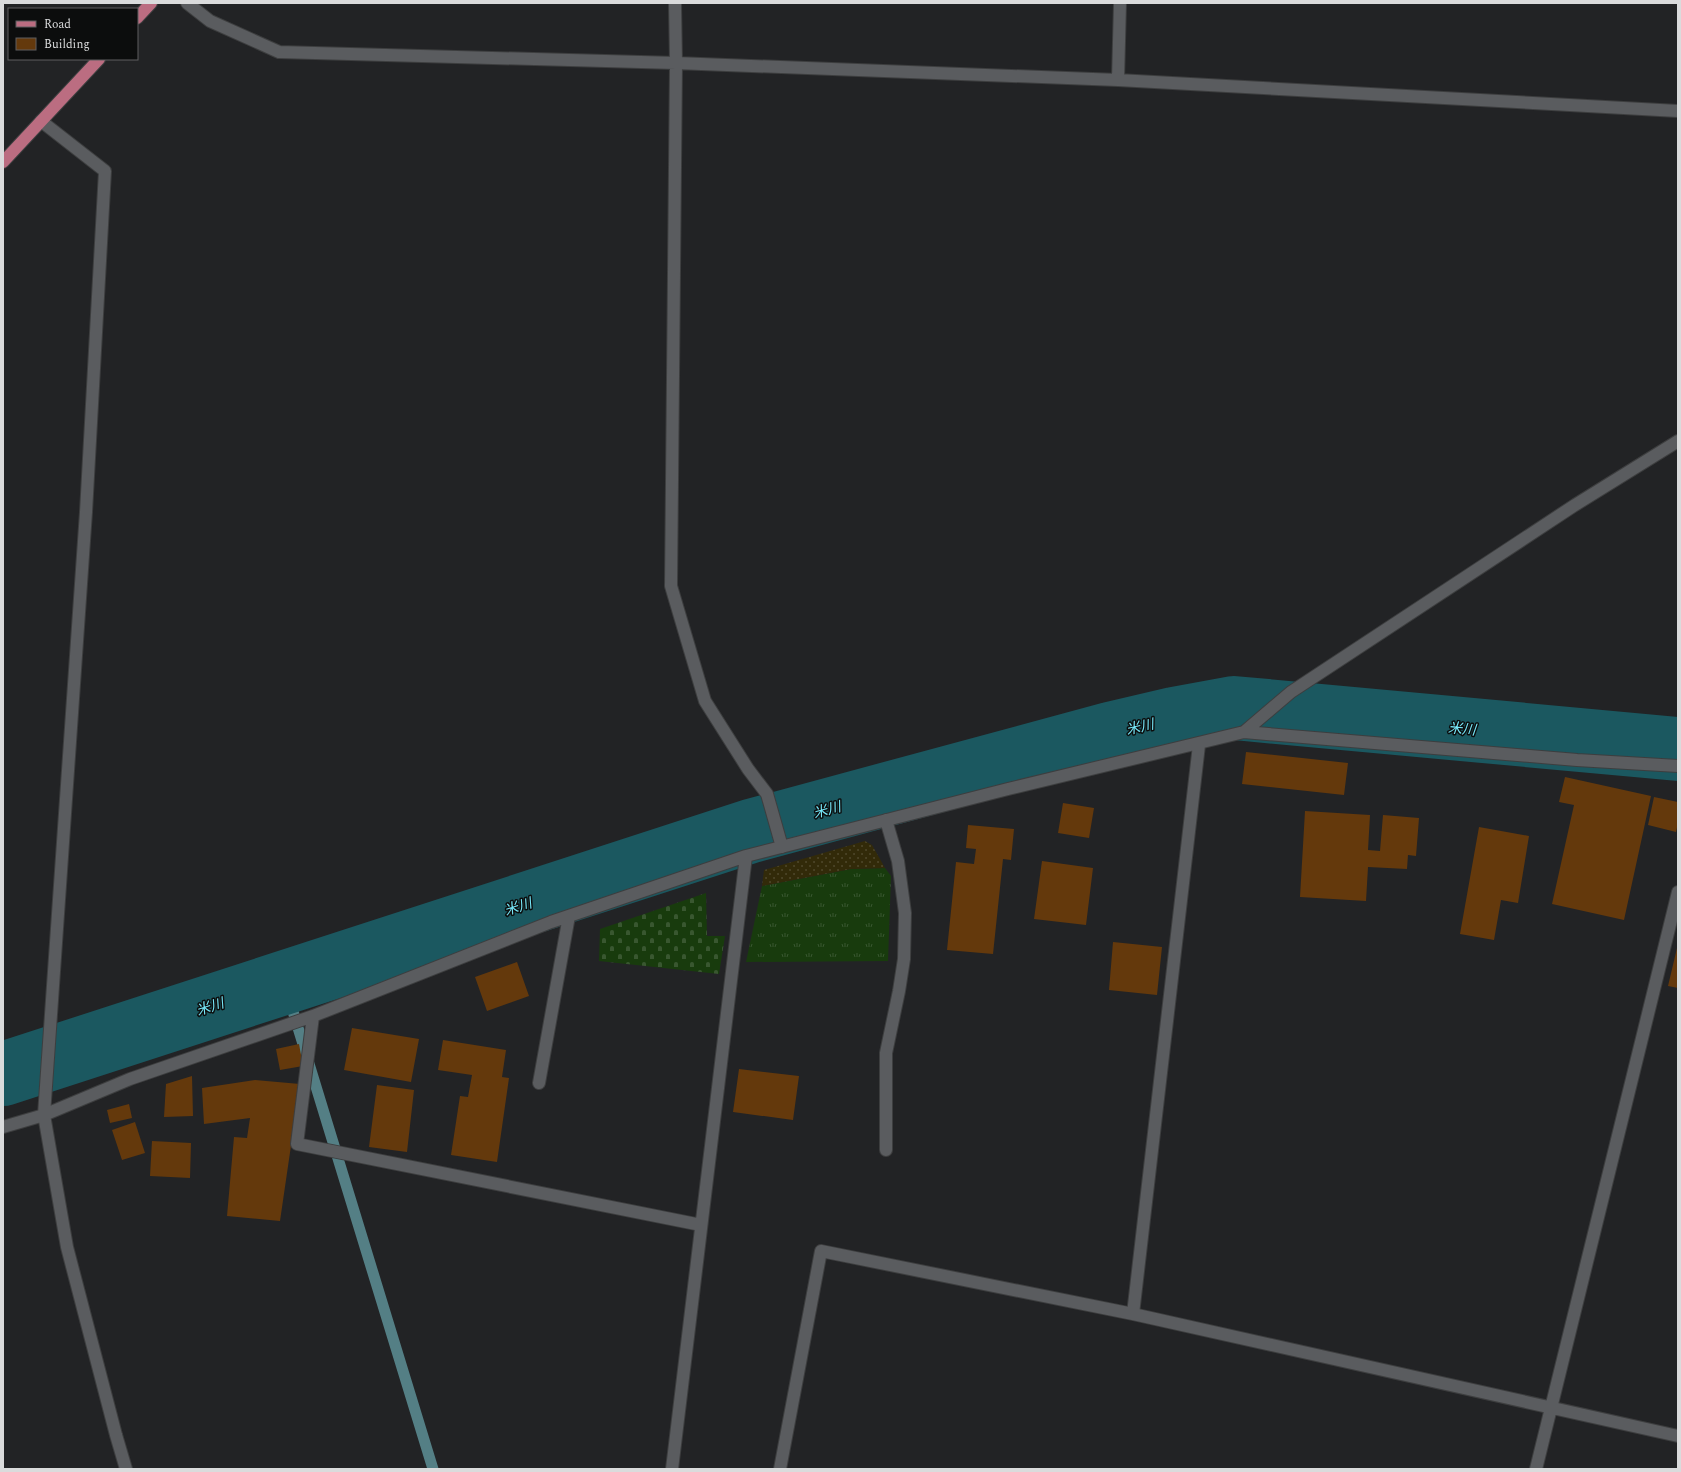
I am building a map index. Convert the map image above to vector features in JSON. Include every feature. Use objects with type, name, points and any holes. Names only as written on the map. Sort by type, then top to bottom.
[{"type":"main road","points":[[138,17],[151,3]]},
{"type":"main road","points":[[3,162],[98,60]]},
{"type":"street","points":[[187,3],[210,21],[279,52],[676,63],[1118,80],[1678,111]]},
{"type":"street","points":[[675,3],[676,63],[671,586],[705,700],[748,769],[768,794],[782,847]]},
{"type":"street","points":[[1118,80],[1120,3]]},
{"type":"street","points":[[41,121],[106,171],[86,512],[44,1115],[68,1247],[126,1469]]},
{"type":"street","points":[[1244,732],[1291,692],[1575,505],[1678,441]]},
{"type":"street","points":[[3,1127],[44,1115],[130,1079],[313,1016],[569,916],[746,856],[1008,789],[1244,732],[1577,760],[1678,766]]},
{"type":"street","points":[[1133,1314],[1199,744]]},
{"type":"street","points":[[886,820],[898,861],[905,913],[904,959],[886,1053],[886,1150]]},
{"type":"street","points":[[672,1469],[746,856]]},
{"type":"street","points":[[1536,1469],[1678,892]]},
{"type":"street","points":[[539,1083],[569,916]]},
{"type":"street","points":[[313,1016],[297,1144],[701,1225]]},
{"type":"street","points":[[780,1469],[822,1251],[1133,1314],[1678,1436]]},
{"type":"green space","points":[[885,868],[891,876],[888,961],[746,962],[762,886],[851,869]]},
{"type":"green space","points":[[706,893],[707,936],[725,936],[719,974],[599,961],[600,929]]},
{"type":"sand","points":[[865,841],[872,845],[885,868],[851,869],[762,886],[764,870]]},
{"type":"building","points":[[1246,752],[1348,763],[1344,795],[1242,784]]},
{"type":"building","points":[[1565,777],[1651,796],[1624,920],[1552,904],[1574,805],[1559,802]]},
{"type":"building","points":[[1654,797],[1678,802],[1678,823],[1676,832],[1648,825]]},
{"type":"building","points":[[1063,803],[1094,808],[1089,838],[1058,833]]},
{"type":"building","points":[[1305,811],[1370,815],[1368,850],[1380,851],[1383,815],[1419,818],[1416,856],[1408,855],[1407,869],[1368,867],[1366,901],[1300,897]]},
{"type":"building","points":[[968,825],[1014,829],[1011,860],[1003,859],[993,954],[947,950],[956,862],[974,864],[976,849],[966,848]]},
{"type":"building","points":[[1479,827],[1529,836],[1518,903],[1501,900],[1494,940],[1460,934]]},
{"type":"building","points":[[1042,861],[1093,868],[1086,925],[1034,919]]},
{"type":"building","points":[[1113,942],[1162,947],[1157,995],[1109,990]]},
{"type":"building","points":[[1678,948],[1678,988],[1668,986]]},
{"type":"building","points":[[517,962],[529,996],[487,1011],[475,977]]},
{"type":"building","points":[[352,1028],[419,1039],[411,1082],[344,1070]]},
{"type":"building","points":[[443,1040],[506,1050],[502,1077],[509,1078],[497,1162],[451,1155],[460,1096],[468,1097],[472,1075],[438,1070]]},
{"type":"building","points":[[299,1044],[303,1066],[280,1070],[276,1049]]},
{"type":"building","points":[[739,1069],[799,1076],[793,1120],[733,1112]]},
{"type":"building","points":[[192,1076],[193,1116],[164,1117],[166,1084]]},
{"type":"building","points":[[255,1080],[300,1084],[280,1221],[227,1216],[234,1137],[247,1138],[250,1118],[204,1124],[202,1088]]},
{"type":"building","points":[[377,1085],[414,1090],[407,1152],[369,1147]]},
{"type":"building","points":[[129,1104],[132,1118],[110,1123],[107,1110]]},
{"type":"building","points":[[135,1122],[145,1153],[122,1160],[112,1130]]},
{"type":"building","points":[[152,1141],[191,1143],[190,1178],[150,1176]]},
{"type":"waterway","name":"米川","points":[[3,1074],[751,831],[1110,734],[1174,719],[1234,708],[1678,749]]},
{"type":"waterway","points":[[284,982],[433,1469]]}]
